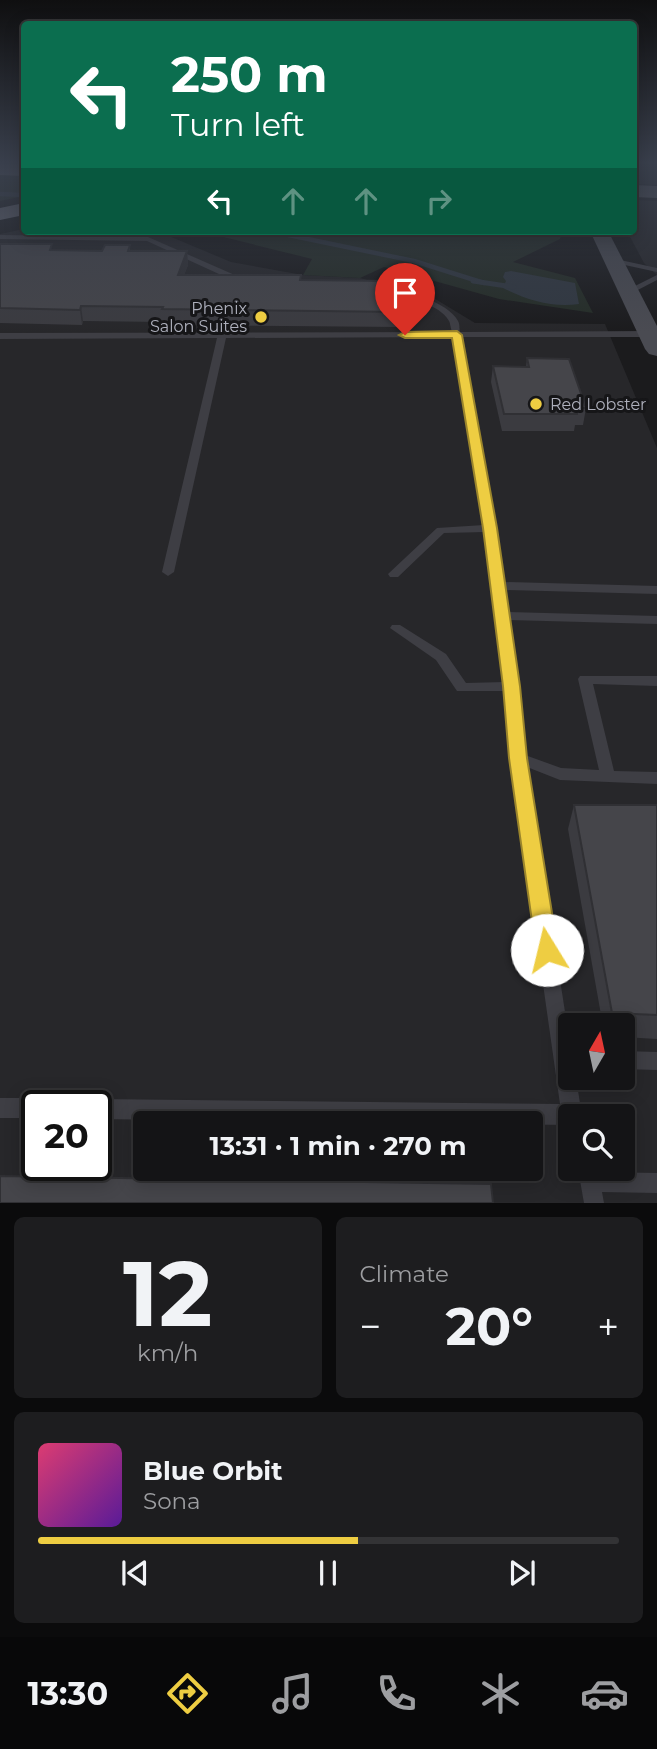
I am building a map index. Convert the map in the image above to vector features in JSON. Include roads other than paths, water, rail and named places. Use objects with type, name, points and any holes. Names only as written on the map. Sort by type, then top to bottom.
[{"type":"street","points":[[601,235],[653,342]]},
{"type":"lane","points":[[0,237],[148,239],[235,278],[258,280]]},
{"type":"lane","points":[[614,261],[657,270]]},
{"type":"lane","points":[[629,291],[657,277]]},
{"type":"lane","points":[[379,289],[402,293],[439,309],[452,317],[457,335],[490,528],[512,686],[518,758],[560,1013]]},
{"type":"lane","points":[[0,336],[457,335],[653,342]]},
{"type":"lane","points":[[169,572],[222,336]]},
{"type":"lane","points":[[394,574],[441,530],[490,528]]},
{"type":"lane","points":[[498,586],[657,590]]},
{"type":"lane","points":[[501,617],[657,620]]},
{"type":"lane","points":[[396,628],[441,657],[462,688],[512,686]]},
{"type":"lane","points":[[608,776],[585,679],[657,681]]},
{"type":"lane","points":[[518,758],[560,774],[657,778]]},
{"type":"lane","points":[[635,1060],[657,1061]]},
{"type":"lane","points":[[0,1108],[21,1108]]},
{"type":"lane","points":[[112,1109],[558,1115]]},
{"type":"lane","points":[[635,1180],[657,1183]]},
{"type":"lane","points":[[591,1181],[594,1203]]},
{"type":"waterway","points":[[288,235],[414,261],[482,282]]},
{"type":"waterway","points":[[473,281],[482,282]]},
{"type":"waterway","points":[[482,282],[514,287]]},
{"type":"place","name":"Phenix Salon Suites","points":[[261,317]]},
{"type":"place","name":"Red Lobster","points":[[536,404]]}]
